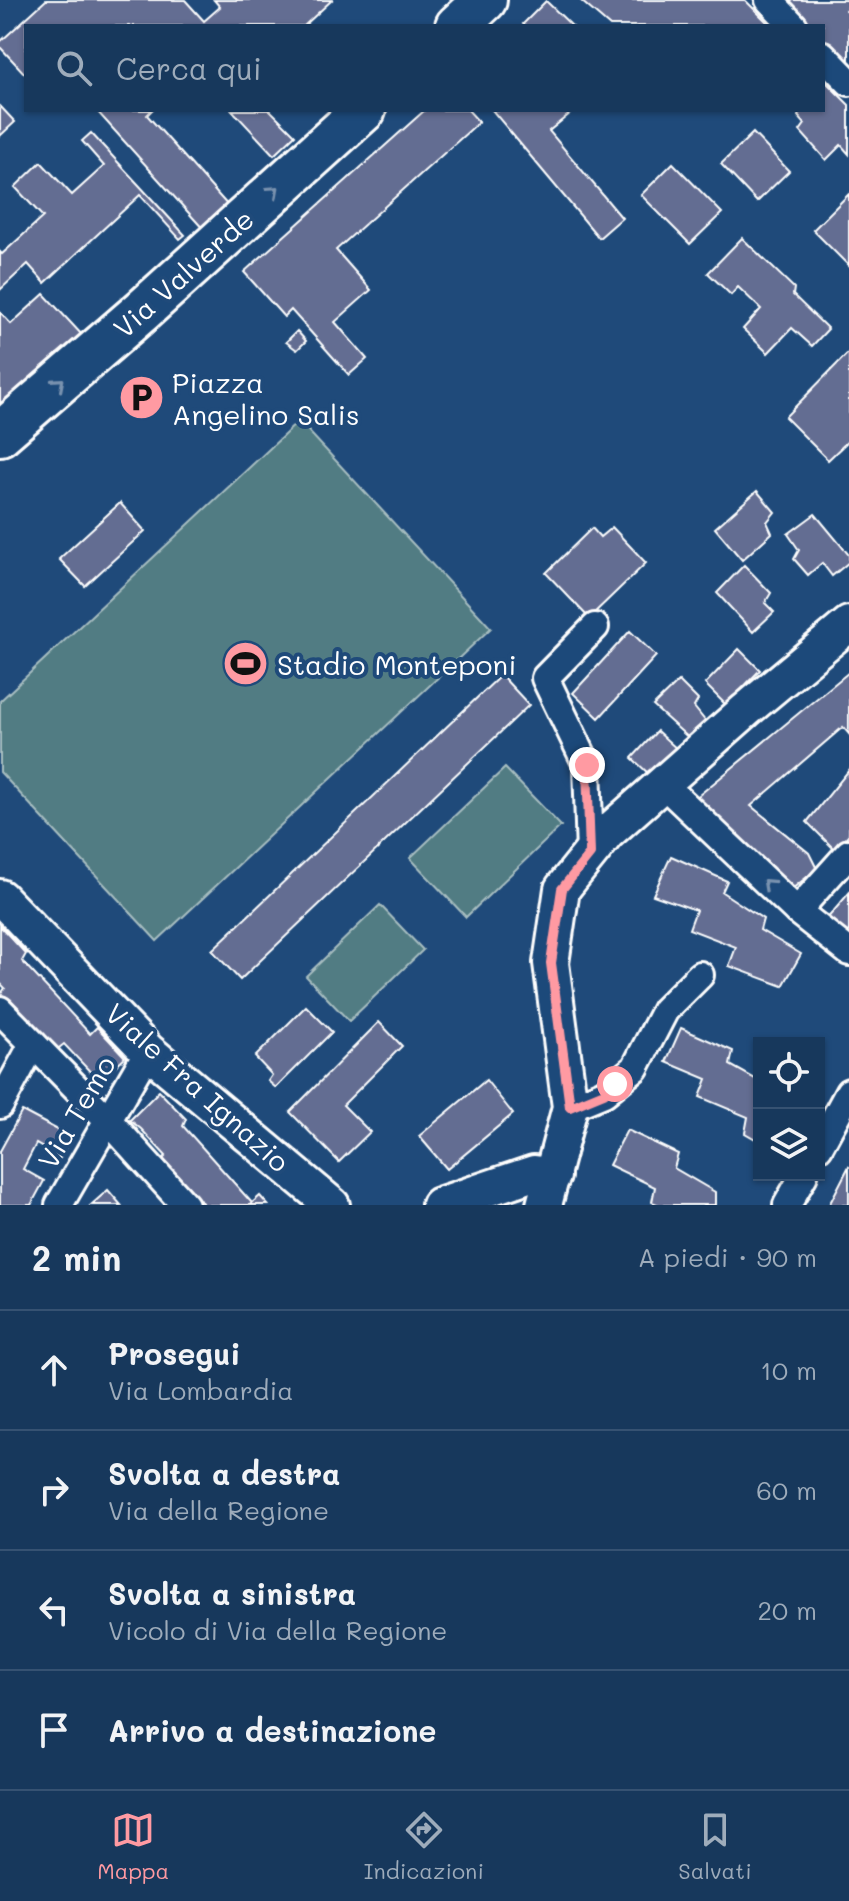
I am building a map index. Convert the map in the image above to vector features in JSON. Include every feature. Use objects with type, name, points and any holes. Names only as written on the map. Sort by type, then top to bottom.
[{"type":"main road","points":[[459,24],[485,0]]},
{"type":"main road","name":"Via Valverde","points":[[0,434],[152,302],[362,112]]},
{"type":"street","points":[[769,0],[792,24]]},
{"type":"street","points":[[825,57],[849,82]]},
{"type":"street","points":[[549,1190],[570,1107],[551,963],[562,889],[607,833],[849,624]]},
{"type":"street","points":[[590,854],[587,765],[545,678],[595,627]]},
{"type":"street","points":[[662,783],[797,911],[849,952]]},
{"type":"street","points":[[797,911],[849,853]]},
{"type":"street","name":"Viale Fra Ignazio","points":[[0,897],[148,1051],[332,1205]]},
{"type":"street","points":[[570,1107],[604,1093],[635,1068],[665,1010],[700,975]]},
{"type":"street","points":[[0,1010],[108,1120],[185,1205]]},
{"type":"street","points":[[0,1105],[33,1044]]},
{"type":"street","name":"Via Temo","points":[[59,1205],[148,1051]]},
{"type":"street","points":[[825,1136],[849,1092]]},
{"type":"street","points":[[439,1205],[534,1173],[549,1190]]},
{"type":"street","points":[[787,1205],[801,1181]]},
{"type":"green space","name":"Stadio Monteponi","points":[[299,421],[491,628],[157,941],[0,772],[0,701]]},
{"type":"green space","points":[[505,768],[561,826],[466,917],[410,858]]},
{"type":"green space","points":[[380,905],[423,950],[349,1021],[306,976]]},
{"type":"building","points":[[46,0],[185,0],[204,21],[220,7],[214,0],[332,0],[306,24],[24,24],[24,73],[0,47],[0,42]]},
{"type":"building","points":[[580,0],[745,0],[769,24],[608,24]]},
{"type":"building","points":[[784,0],[849,0],[846,10],[849,12],[849,66],[825,41],[825,24],[808,24]]},
{"type":"building","points":[[546,1],[570,24],[523,24]]},
{"type":"building","points":[[825,81],[849,105],[849,154],[841,145],[826,160],[800,131],[805,124],[798,116],[800,112],[825,112]]},
{"type":"building","points":[[0,106],[15,122],[0,136]]},
{"type":"building","points":[[98,112],[150,112],[147,115],[230,208],[205,231]]},
{"type":"building","points":[[234,112],[272,112],[295,135],[274,155]]},
{"type":"building","points":[[423,112],[470,112],[479,122],[336,250],[371,290],[335,322],[367,359],[349,375],[291,310],[284,317],[244,272]]},
{"type":"building","points":[[494,112],[571,113],[549,131],[622,218],[599,238]]},
{"type":"building","points":[[91,133],[185,235],[180,239],[140,195],[45,283],[28,264],[0,290],[0,252],[2,254],[43,217],[15,187],[41,162],[72,195],[104,166],[82,141]]},
{"type":"building","points":[[753,133],[789,171],[757,202],[721,164]]},
{"type":"building","points":[[673,163],[722,213],[690,244],[641,195]]},
{"type":"building","points":[[849,194],[849,266],[813,230]]},
{"type":"building","points":[[742,238],[794,288],[793,295],[828,329],[812,346],[792,328],[768,353],[743,329],[761,309],[738,287],[731,295],[708,273]]},
{"type":"building","points":[[44,294],[83,336],[0,413],[0,312],[11,324]]},
{"type":"building","points":[[297,331],[306,341],[297,350],[286,342]]},
{"type":"building","points":[[849,352],[849,440],[828,460],[785,417]]},
{"type":"building","points":[[757,491],[775,512],[767,522],[772,533],[742,560],[715,528]]},
{"type":"building","points":[[120,503],[145,531],[85,586],[59,559]]},
{"type":"building","points":[[815,514],[849,555],[849,562],[832,576],[822,563],[808,575],[794,559],[799,550],[788,534]]},
{"type":"building","points":[[612,527],[646,563],[589,618],[546,573],[592,528],[600,537]]},
{"type":"building","points":[[744,565],[771,593],[765,603],[774,612],[753,632],[717,593]]},
{"type":"building","points":[[630,631],[656,656],[599,718],[573,693]]},
{"type":"building","points":[[739,649],[760,670],[726,705],[705,684]]},
{"type":"building","points":[[849,672],[849,734],[843,727],[751,806],[809,853],[817,869],[792,889],[693,800]]},
{"type":"building","points":[[501,675],[529,705],[240,980],[212,950]]},
{"type":"building","points":[[679,681],[698,700],[694,707],[706,722],[691,740],[653,706]]},
{"type":"building","points":[[657,731],[678,750],[652,777],[632,758]]},
{"type":"building","points":[[849,770],[849,834],[835,850],[807,822]]},
{"type":"building","points":[[671,856],[727,881],[722,892],[763,919],[760,930],[801,954],[783,986],[729,966],[736,947],[689,929],[696,910],[653,895]]},
{"type":"building","points":[[849,893],[849,939],[826,920]]},
{"type":"building","points":[[0,926],[26,954],[22,961],[90,1034],[97,1027],[125,1057],[99,1081],[64,1044],[54,1052],[0,995],[5,988],[0,983]]},
{"type":"building","points":[[306,1006],[332,1032],[276,1088],[268,1081],[272,1075],[255,1057]]},
{"type":"building","points":[[379,1022],[402,1046],[343,1105],[370,1132],[339,1162],[290,1112]]},
{"type":"building","points":[[681,1028],[733,1051],[730,1065],[753,1078],[753,1138],[745,1133],[748,1117],[700,1097],[707,1079],[666,1062]]},
{"type":"building","points":[[486,1080],[513,1114],[447,1169],[419,1136]]},
{"type":"building","points":[[159,1091],[186,1119],[183,1126],[252,1203],[260,1196],[268,1205],[204,1205],[163,1159],[166,1156],[130,1120]]},
{"type":"building","points":[[22,1111],[71,1137],[60,1158],[36,1144],[23,1169],[44,1181],[31,1205],[0,1205],[0,1151]]},
{"type":"building","points":[[627,1130],[678,1154],[674,1168],[715,1192],[715,1205],[659,1205],[652,1202],[655,1187],[609,1165]]},
{"type":"building","points":[[849,1166],[849,1205],[829,1205]]},
{"type":"building","points":[[108,1190],[121,1205],[91,1205]]},
{"type":"place","name":"Piazza Angelino Salis","points":[[141,398]]},
{"type":"place","name":"Stadio Monteponi","points":[[246,664]]},
{"type":"route","points":[[587,765],[590,854],[562,889],[551,963],[570,1107],[604,1093],[615,1084]]}]
